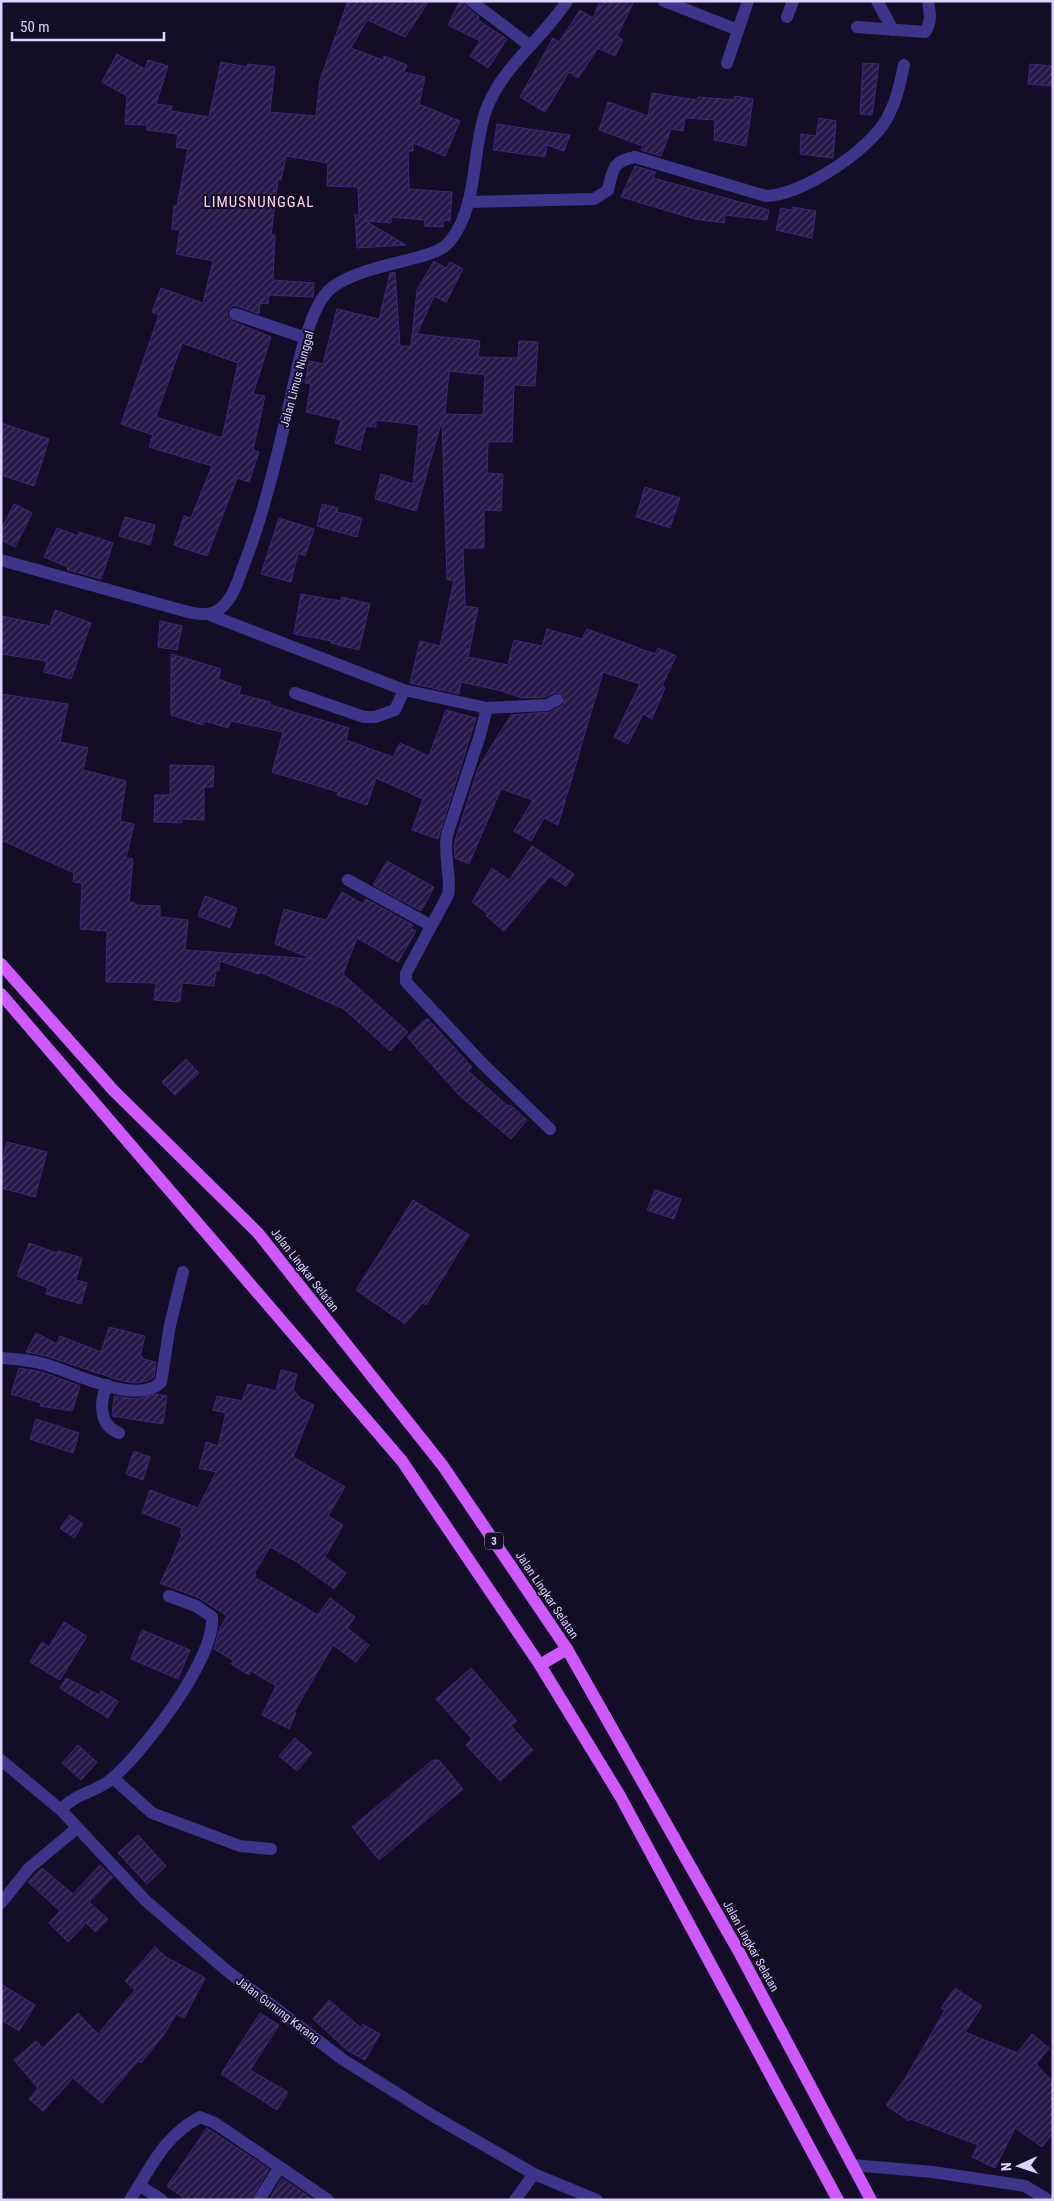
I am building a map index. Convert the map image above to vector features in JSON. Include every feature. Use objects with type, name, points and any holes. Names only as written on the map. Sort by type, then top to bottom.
[{"type":"main road","name":"Jalan Lingkar Selatan","points":[[1,964],[113,1090],[258,1233],[443,1466],[567,1649],[739,1952],[871,2200]]},
{"type":"main road","points":[[1,994],[256,1288],[402,1461],[540,1665],[620,1796],[838,2200]]},
{"type":"main road","points":[[540,1665],[567,1649]]},
{"type":"street","points":[[471,1],[529,45]]},
{"type":"street","name":"Jalan Limus Nunggal","points":[[210,615],[222,608],[233,593],[251,546],[306,338],[320,302],[329,290],[353,276],[438,251],[451,241],[460,226],[468,202],[486,110],[502,79],[529,45],[555,20],[567,1]]},
{"type":"street","points":[[664,1],[738,30]]},
{"type":"street","points":[[727,63],[748,1]]},
{"type":"street","points":[[787,17],[793,1]]},
{"type":"street","points":[[877,1],[893,30]]},
{"type":"street","points":[[856,27],[925,32],[930,26],[928,1]]},
{"type":"street","points":[[468,202],[516,200],[546,202],[594,199],[608,190],[614,166],[622,159],[635,157],[766,196],[777,195],[824,175],[877,135],[897,98],[904,66]]},
{"type":"street","points":[[235,314],[306,338]]},
{"type":"street","points":[[1,560],[188,612],[210,615],[404,690],[487,708],[547,705],[557,700]]},
{"type":"street","points":[[295,693],[364,717],[375,717],[395,710],[404,690]]},
{"type":"street","points":[[487,708],[480,735],[446,835],[444,851],[450,885],[448,895],[430,925],[406,973],[406,982],[484,1064],[550,1129]]},
{"type":"street","points":[[348,880],[430,925]]},
{"type":"street","points":[[1,1358],[42,1363],[121,1389],[144,1390],[157,1386],[161,1382],[170,1324],[182,1272]]},
{"type":"street","points":[[107,1385],[103,1393],[103,1417],[108,1428],[118,1433]]},
{"type":"street","points":[[61,1810],[72,1799],[101,1786],[113,1778],[161,1726],[201,1656],[213,1624],[212,1617],[206,1611],[168,1596]]},
{"type":"street","name":"Jalan Gunung Karang","points":[[1,1760],[61,1810],[76,1829],[146,1901],[226,1970],[342,2059],[435,2117],[534,2174],[597,2200]]},
{"type":"street","points":[[113,1778],[152,1812],[240,1846],[271,1849]]},
{"type":"street","points":[[1,1903],[29,1868],[76,1829]]},
{"type":"street","points":[[130,2200],[167,2140],[182,2126],[200,2117],[215,2123],[328,2200]]},
{"type":"street","points":[[852,2165],[932,2172],[1025,2186],[1048,2200]]},
{"type":"street","points":[[259,2200],[279,2168]]},
{"type":"street","points":[[515,2200],[534,2174]]},
{"type":"street","points":[[139,2185],[162,2200]]},
{"type":"building","points":[[348,1],[429,1],[405,37],[367,20],[351,48],[383,60],[384,56],[407,65],[404,72],[425,77],[419,104],[460,121],[445,156],[413,143],[413,151],[408,151],[409,189],[452,192],[450,221],[443,220],[443,227],[424,226],[425,220],[391,217],[391,223],[366,221],[406,245],[357,248],[355,214],[359,217],[358,187],[327,186],[328,163],[286,156],[281,180],[278,180],[271,235],[275,235],[273,280],[314,283],[313,297],[269,295],[268,304],[260,303],[259,314],[237,306],[233,306],[228,311],[227,316],[232,321],[271,337],[253,394],[265,396],[253,450],[259,452],[249,482],[237,478],[207,556],[174,545],[184,516],[191,518],[212,466],[149,447],[153,435],[121,424],[159,315],[152,312],[161,288],[203,303],[213,261],[176,254],[180,230],[172,229],[174,206],[177,206],[188,149],[176,147],[178,134],[147,130],[147,125],[125,124],[127,96],[102,82],[117,54],[145,69],[148,60],[168,66],[156,104],[172,106],[171,111],[209,117],[221,62],[247,67],[248,64],[275,67],[270,112],[316,116],[320,80]],"holes":[[[182,343],[238,363],[222,438],[156,417]]]},
{"type":"building","points":[[460,1],[463,1],[466,7],[479,17],[478,20],[507,39],[488,68],[470,56],[480,41],[448,25]]},
{"type":"building","points":[[600,1],[634,1],[617,36],[623,40],[615,56],[598,48],[578,78],[569,72],[545,112],[520,97],[553,38],[559,42],[580,10],[593,18]]},
{"type":"building","points":[[863,63],[879,64],[872,115],[860,114]]},
{"type":"building","points":[[1030,64],[1053,66],[1053,86],[1028,84]]},
{"type":"building","points":[[652,93],[697,100],[698,97],[734,100],[735,96],[753,99],[746,146],[714,140],[715,120],[685,118],[683,131],[671,129],[661,156],[641,150],[643,146],[599,130],[608,102],[648,116]]},
{"type":"building","points":[[819,118],[836,121],[833,158],[800,154],[801,134],[816,136]]},
{"type":"building","points":[[497,124],[570,135],[564,151],[547,145],[545,157],[493,150]]},
{"type":"building","points":[[635,166],[656,172],[653,178],[769,210],[767,220],[725,215],[724,223],[695,219],[621,197]]},
{"type":"building","points":[[792,207],[816,211],[812,238],[776,230],[781,208],[792,210]]},
{"type":"building","points":[[434,261],[446,268],[450,262],[463,269],[446,302],[434,296],[417,334],[480,341],[478,357],[518,358],[519,341],[538,342],[535,386],[514,385],[512,442],[488,442],[487,473],[503,474],[501,511],[484,510],[484,548],[463,548],[465,606],[478,608],[468,657],[508,665],[514,640],[542,646],[547,629],[582,639],[587,629],[655,654],[658,648],[676,656],[662,686],[665,688],[652,719],[643,714],[628,744],[614,737],[640,684],[603,672],[558,825],[544,818],[531,841],[514,831],[533,800],[501,789],[469,864],[455,858],[454,844],[478,768],[511,715],[550,712],[563,705],[564,697],[557,692],[545,697],[522,698],[502,691],[461,682],[459,694],[410,683],[420,641],[440,646],[454,580],[447,580],[442,420],[416,511],[375,499],[381,474],[413,484],[419,425],[376,420],[376,427],[366,426],[360,450],[335,443],[341,420],[306,412],[311,384],[305,383],[309,361],[323,364],[337,309],[379,319],[390,273],[395,272],[400,346],[411,346],[417,290]],"holes":[[[449,371],[485,375],[483,415],[445,414]]]},
{"type":"building","points":[[1,423],[49,439],[34,486],[1,475]]},
{"type":"building","points":[[645,487],[680,498],[670,528],[636,517]]},
{"type":"building","points":[[14,504],[32,513],[15,547],[1,540],[1,530]]},
{"type":"building","points":[[322,504],[338,508],[337,512],[362,518],[357,537],[317,526]]},
{"type":"building","points":[[125,517],[155,525],[150,545],[119,536]]},
{"type":"building","points":[[279,518],[314,529],[305,556],[298,553],[291,582],[261,574]]},
{"type":"building","points":[[57,528],[78,536],[79,532],[113,543],[101,579],[67,570],[68,567],[44,557]]},
{"type":"building","points":[[301,594],[341,601],[342,597],[370,604],[359,650],[331,643],[332,641],[294,634]]},
{"type":"building","points":[[55,610],[91,623],[71,679],[44,672],[47,661],[1,654],[1,616],[50,626]]},
{"type":"building","points":[[160,621],[182,626],[177,650],[158,647]]},
{"type":"building","points":[[171,654],[221,669],[218,679],[241,687],[239,694],[270,702],[270,705],[349,728],[346,740],[393,757],[400,743],[429,756],[446,710],[476,718],[438,839],[412,830],[423,799],[376,778],[367,805],[337,795],[338,792],[272,772],[283,732],[231,721],[228,728],[205,721],[203,725],[171,715]]},
{"type":"building","points":[[1,694],[68,704],[60,742],[88,748],[83,770],[126,781],[120,821],[134,824],[126,858],[133,859],[129,902],[135,903],[135,905],[160,906],[160,917],[188,920],[185,950],[313,959],[275,944],[284,909],[326,920],[342,892],[363,904],[366,899],[413,925],[411,928],[416,931],[398,962],[357,938],[343,974],[408,1032],[390,1051],[344,1009],[260,972],[259,974],[220,961],[219,971],[216,970],[214,986],[182,983],[180,1002],[154,1000],[156,983],[106,982],[107,931],[80,929],[82,883],[73,882],[74,873],[1,840]]},
{"type":"building","points":[[170,765],[214,766],[213,787],[204,787],[204,820],[182,819],[182,823],[154,822],[155,795],[170,795]]},
{"type":"building","points":[[532,846],[574,874],[566,886],[550,876],[504,931],[486,916],[488,914],[472,902],[492,868],[509,880]]},
{"type":"building","points":[[387,861],[434,887],[421,911],[373,885]]},
{"type":"building","points":[[205,896],[237,908],[230,928],[198,916]]},
{"type":"building","points":[[427,1018],[472,1067],[468,1071],[527,1120],[511,1139],[459,1095],[407,1037]]},
{"type":"building","points":[[186,1059],[199,1073],[175,1095],[162,1082]]},
{"type":"building","points":[[7,1142],[47,1152],[35,1197],[1,1188],[1,1165]]},
{"type":"building","points":[[655,1190],[681,1199],[674,1219],[647,1210]]},
{"type":"building","points":[[413,1200],[469,1235],[426,1305],[422,1303],[405,1324],[356,1290]]},
{"type":"building","points":[[29,1243],[57,1253],[58,1251],[82,1258],[76,1280],[87,1283],[81,1304],[46,1294],[48,1288],[17,1276]]},
{"type":"building","points":[[109,1327],[145,1336],[140,1356],[143,1359],[156,1362],[154,1377],[147,1381],[136,1383],[122,1381],[46,1356],[26,1352],[36,1333],[57,1344],[60,1336],[101,1352]]},
{"type":"building","points":[[19,1368],[42,1372],[80,1386],[72,1411],[40,1406],[41,1403],[11,1394]]},
{"type":"building","points":[[281,1370],[297,1374],[293,1390],[301,1399],[314,1405],[293,1457],[345,1487],[328,1516],[343,1525],[325,1557],[346,1573],[334,1589],[297,1562],[270,1547],[254,1573],[256,1574],[254,1577],[318,1615],[330,1598],[355,1617],[347,1628],[369,1645],[356,1662],[333,1645],[294,1712],[296,1713],[289,1729],[262,1715],[276,1686],[251,1671],[249,1675],[231,1664],[234,1661],[214,1649],[219,1630],[227,1616],[199,1598],[160,1583],[182,1534],[180,1533],[182,1528],[142,1513],[150,1490],[198,1508],[216,1472],[199,1468],[206,1442],[218,1446],[226,1413],[213,1410],[217,1396],[242,1401],[248,1384],[276,1391]]},
{"type":"building","points":[[156,1394],[167,1396],[163,1424],[112,1416],[114,1396],[137,1399]]},
{"type":"building","points":[[36,1419],[79,1433],[73,1453],[30,1439]]},
{"type":"building","points":[[134,1451],[150,1457],[143,1480],[126,1474]]},
{"type":"building","points":[[70,1515],[83,1524],[74,1538],[60,1528]]},
{"type":"building","points":[[64,1622],[87,1636],[60,1680],[30,1662],[42,1642],[49,1647]]},
{"type":"building","points":[[142,1630],[190,1650],[178,1679],[131,1659]]},
{"type":"building","points":[[471,1668],[517,1721],[511,1726],[533,1750],[500,1781],[466,1745],[472,1739],[436,1699]]},
{"type":"building","points":[[66,1678],[99,1695],[101,1691],[118,1701],[108,1718],[60,1688]]},
{"type":"building","points":[[295,1738],[312,1753],[297,1771],[279,1756]]},
{"type":"building","points":[[78,1745],[97,1762],[81,1780],[62,1763]]},
{"type":"building","points":[[433,1760],[439,1760],[463,1789],[379,1860],[352,1827]]},
{"type":"building","points":[[138,1835],[166,1866],[147,1884],[118,1853]]},
{"type":"building","points":[[100,1865],[113,1877],[89,1902],[108,1919],[96,1932],[86,1923],[68,1942],[49,1923],[60,1911],[28,1882],[42,1868],[73,1894]]},
{"type":"building","points":[[155,1947],[166,1957],[205,1978],[184,2018],[176,2014],[165,2033],[141,2063],[138,2061],[102,2103],[73,2078],[43,2111],[29,2099],[38,2088],[14,2060],[36,2041],[43,2048],[78,2013],[98,2034],[135,1990],[125,1981]]},
{"type":"building","points":[[1,1984],[35,2005],[19,2031],[1,2020]]},
{"type":"building","points":[[955,1988],[982,2006],[965,2032],[1017,2053],[1032,2034],[1049,2048],[1036,2064],[1053,2082],[1053,2133],[1042,2147],[1015,2128],[995,2168],[972,2157],[978,2145],[910,2119],[909,2121],[886,2105],[906,2077],[945,2010],[941,2008]]},
{"type":"building","points":[[329,2000],[361,2028],[363,2024],[380,2034],[365,2060],[348,2051],[313,2019]]},
{"type":"building","points":[[260,2013],[279,2025],[250,2070],[288,2092],[277,2110],[221,2074]]},
{"type":"building","points":[[207,2128],[269,2169],[251,2200],[186,2200],[167,2186]]},
{"type":"building","points":[[282,2178],[305,2194],[313,2200],[269,2200]]},
{"type":"district","name":"LIMUSNUNGGAL","points":[[259,202]]}]
